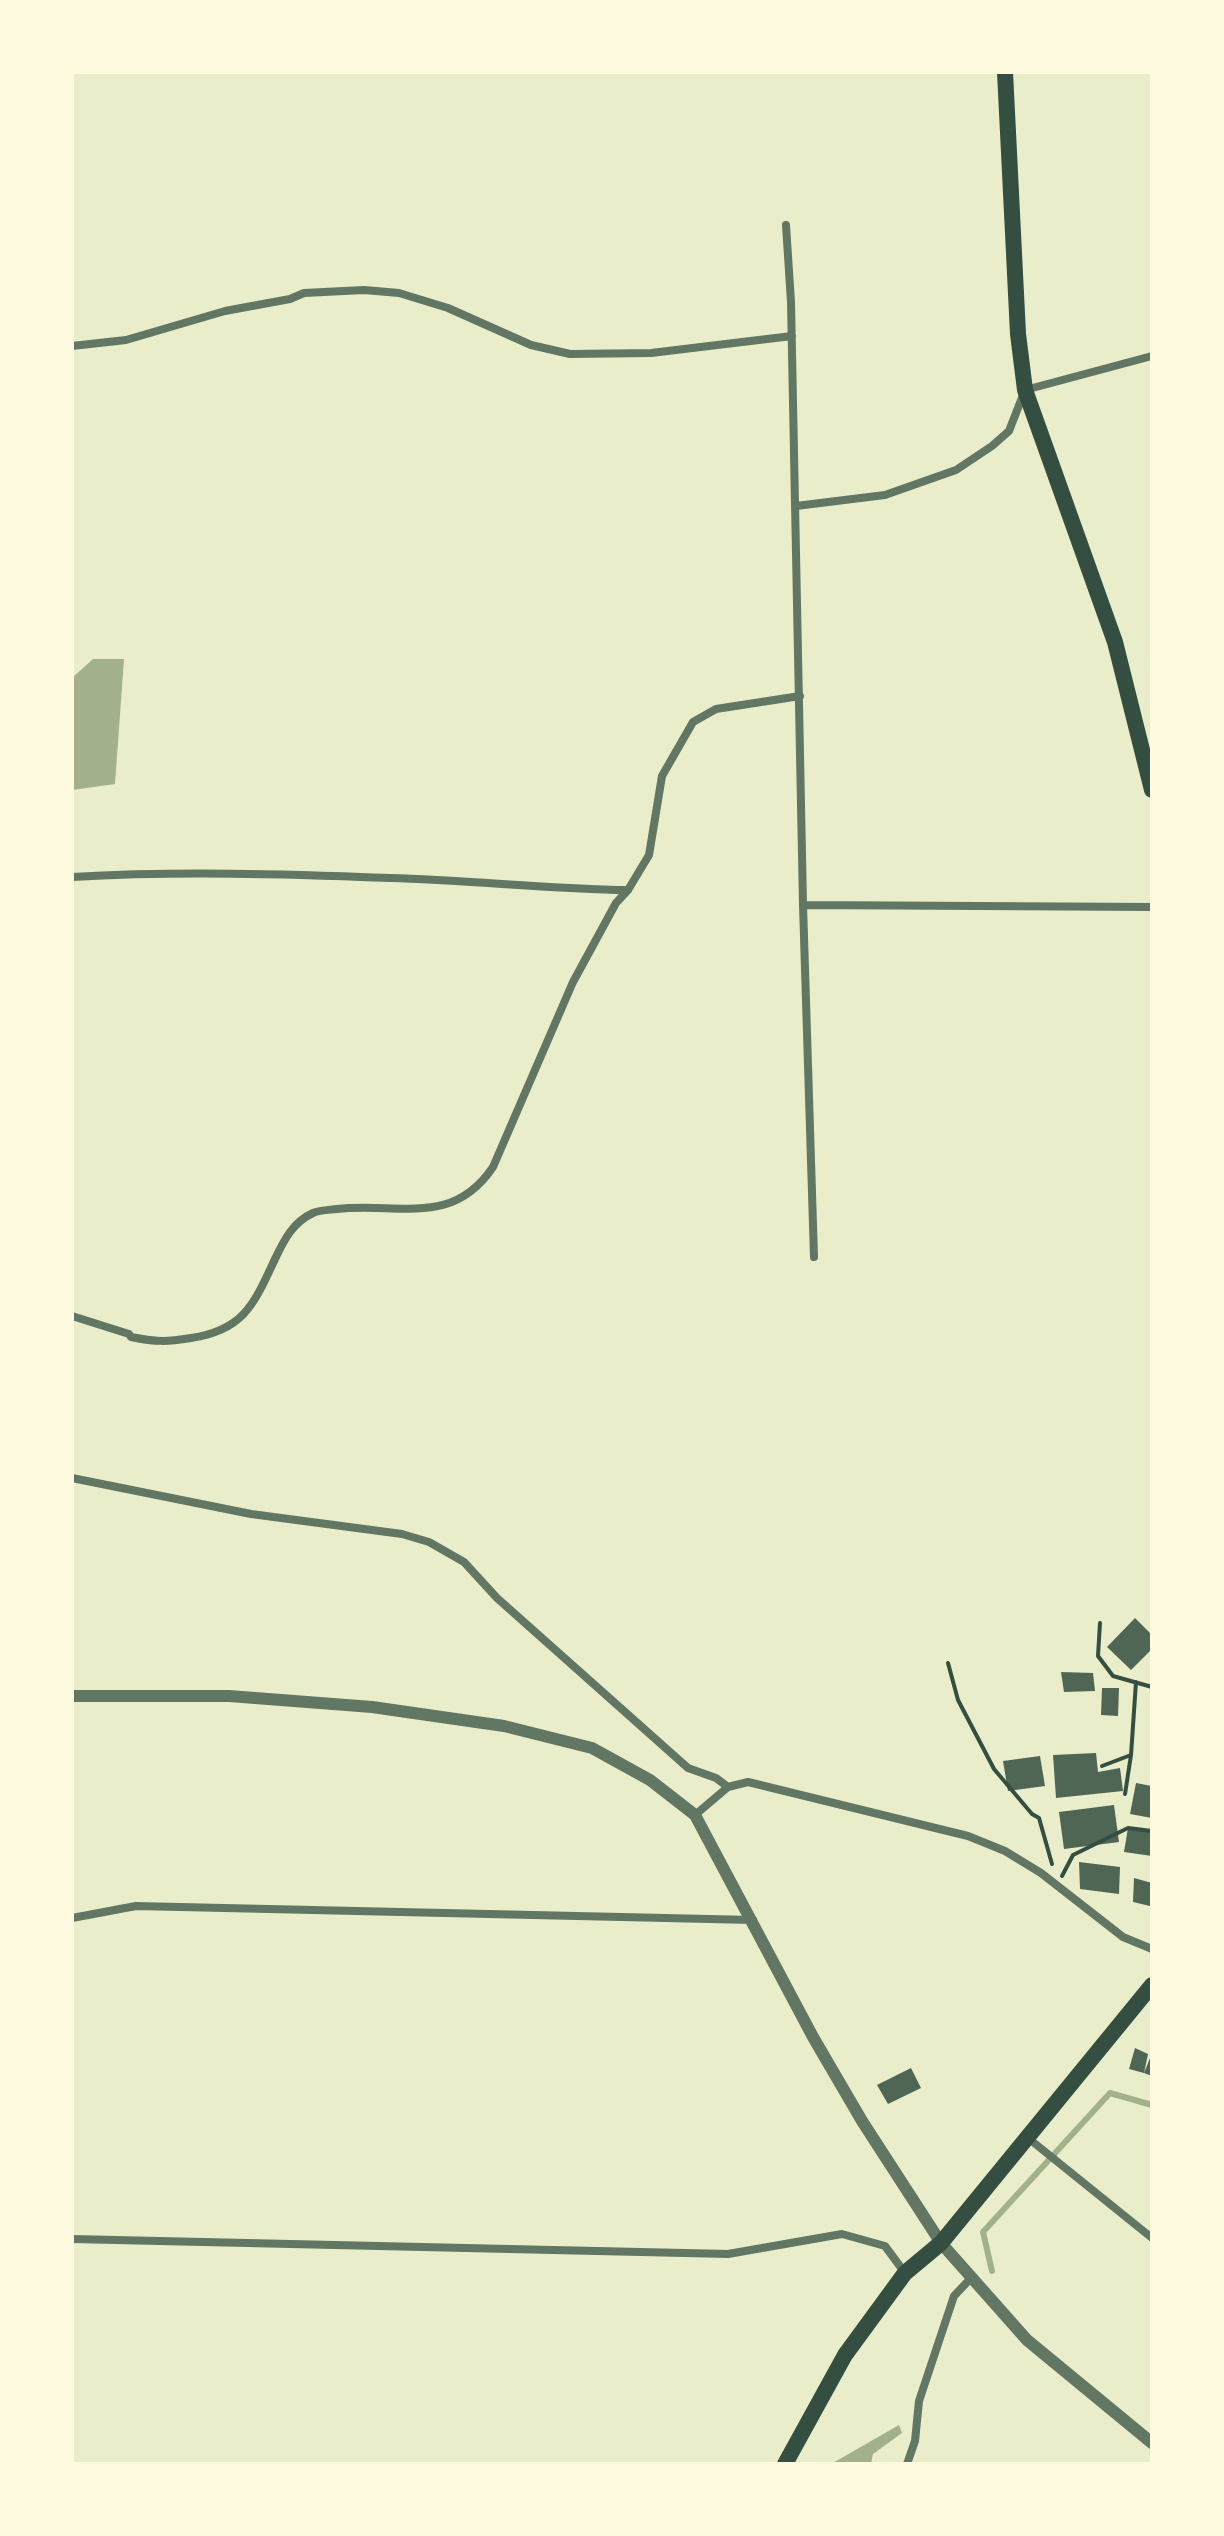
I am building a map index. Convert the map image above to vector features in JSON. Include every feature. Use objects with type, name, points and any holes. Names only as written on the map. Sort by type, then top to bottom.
[{"type":"main road","points":[[1005,72],[1018,334],[1025,390],[1115,642],[1152,790]]},
{"type":"main road","points":[[785,2464],[845,2355],[905,2273],[941,2243],[1152,1985]]},
{"type":"street","points":[[786,225],[792,336],[803,905],[814,1257]]},
{"type":"street","points":[[72,346],[126,340],[225,311],[290,299],[304,293],[364,290],[399,293],[448,308],[531,345],[570,354],[651,353],[792,336]]},
{"type":"street","points":[[796,506],[885,495],[956,470],[1009,431],[1025,390],[1152,356]]},
{"type":"street","points":[[72,1316],[131,1337],[160,1343],[214,1335],[235,1324],[255,1301],[282,1243],[295,1224],[315,1212],[363,1206],[402,1211],[456,1202],[481,1186],[493,1167],[544,1055],[573,982],[616,903],[628,890],[649,855],[662,776],[693,722],[716,709],[800,696]]},
{"type":"street","points":[[72,877],[222,874],[388,878],[628,890]]},
{"type":"street","points":[[803,905],[1152,907]]},
{"type":"street","points":[[72,1478],[251,1514],[402,1534],[429,1542],[464,1562],[497,1598],[688,1768],[716,1778],[728,1787]]},
{"type":"street","points":[[72,1696],[229,1696],[372,1707],[504,1726],[592,1748],[650,1780],[695,1815],[813,2037],[941,2243],[1027,2340],[1152,2443]]},
{"type":"street","points":[[695,1815],[728,1787],[748,1782],[968,1836],[1005,1851],[1058,1885],[1123,1937],[1152,1949]]},
{"type":"street","points":[[72,1918],[136,1906],[753,1920]]},
{"type":"street","points":[[1027,2138],[1152,2238]]},
{"type":"street","points":[[72,2239],[728,2254],[842,2234],[885,2246],[905,2273]]},
{"type":"street","points":[[907,2464],[915,2441],[919,2401],[954,2296],[972,2277]]},
{"type":"path","points":[[1100,1623],[1098,1656],[1113,1676],[1152,1687]]},
{"type":"path","points":[[948,1663],[958,1700],[994,1769],[1032,1814],[1039,1818],[1058,1885]]},
{"type":"path","points":[[1125,1794],[1136,1682]]},
{"type":"path","points":[[1102,1766],[1131,1755]]},
{"type":"path","points":[[1058,1885],[1073,1855],[1128,1828],[1152,1831]]},
{"type":"shaded area","points":[[93,659],[124,659],[115,784],[72,790],[72,678]]},
{"type":"shaded area","points":[[899,2425],[902,2433],[873,2454],[871,2464],[831,2464]]},
{"type":"building","points":[[1135,1618],[1152,1635],[1152,1649],[1131,1670],[1107,1647]]},
{"type":"building","points":[[1061,1672],[1093,1673],[1095,1691],[1064,1692]]},
{"type":"building","points":[[1102,1688],[1119,1688],[1118,1716],[1101,1715]]},
{"type":"building","points":[[1096,1753],[1098,1772],[1120,1768],[1123,1791],[1056,1798],[1053,1755]]},
{"type":"building","points":[[1040,1756],[1045,1786],[1008,1791],[1003,1761]]},
{"type":"building","points":[[1136,1783],[1152,1786],[1152,1818],[1130,1814]]},
{"type":"building","points":[[1114,1805],[1119,1842],[1064,1849],[1059,1812]]},
{"type":"building","points":[[1128,1828],[1152,1832],[1152,1856],[1124,1852]]},
{"type":"building","points":[[1079,1862],[1120,1867],[1119,1894],[1080,1889]]},
{"type":"building","points":[[1134,1878],[1152,1883],[1150,1906],[1133,1902]]},
{"type":"building","points":[[1135,2048],[1148,2054],[1144,2073],[1129,2069]]},
{"type":"building","points":[[1152,2053],[1152,2076],[1144,2073]]},
{"type":"building","points":[[911,2068],[921,2088],[888,2104],[877,2085]]},
{"type":"waterway","points":[[992,2271],[983,2232],[1110,2093],[1152,2105]]}]
